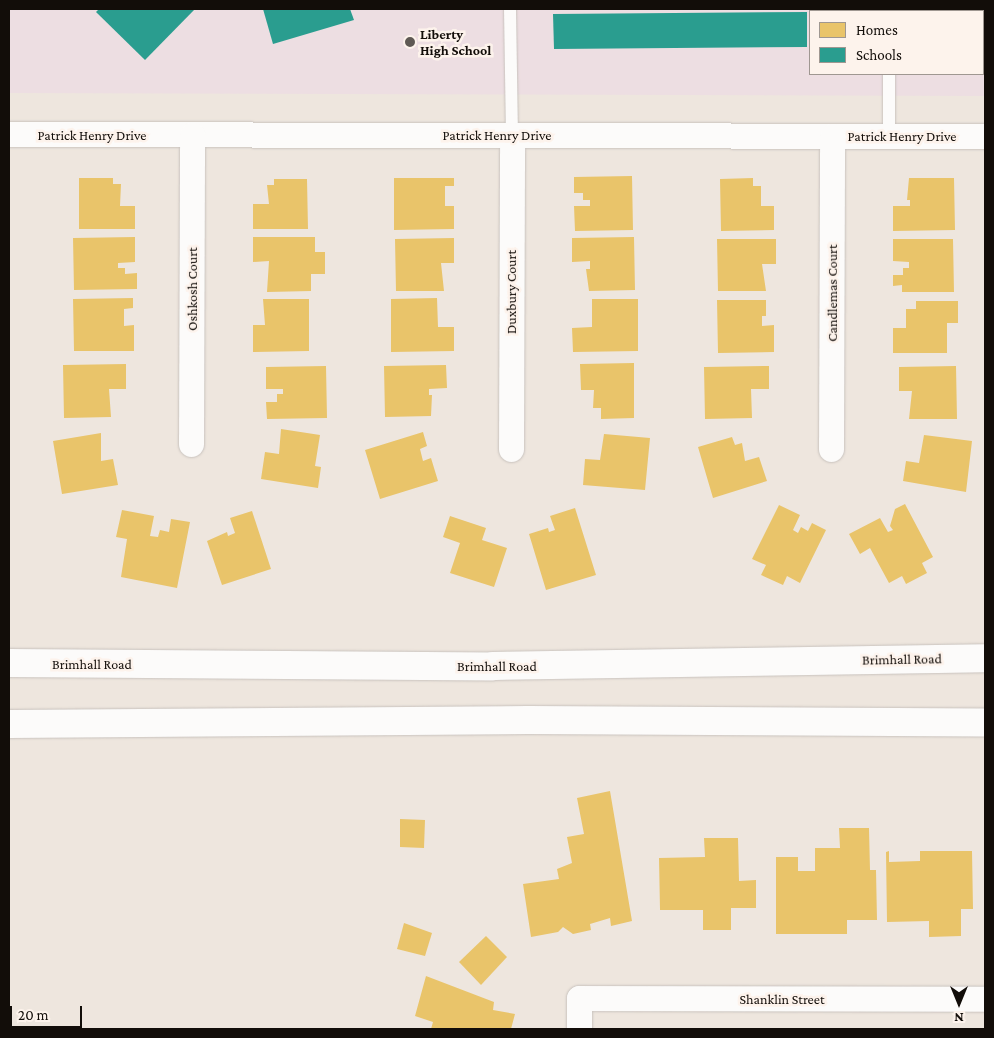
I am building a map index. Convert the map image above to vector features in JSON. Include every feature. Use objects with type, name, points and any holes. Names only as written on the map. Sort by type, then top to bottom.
[{"type":"street","name":"Patrick Henry Drive","points":[[9,134],[985,136]]},
{"type":"street","name":"Oshkosh Court","points":[[191,444],[192,134]]},
{"type":"street","name":"Duxbury Court","points":[[511,449],[512,135]]},
{"type":"street","name":"Candlemas Court","points":[[831,449],[832,136]]},
{"type":"street","name":"Brimhall Road","points":[[9,663],[492,666],[985,658]]},
{"type":"street","points":[[9,724],[528,720],[985,722]]},
{"type":"street","name":"Shanklin Street","points":[[579,1029],[579,998],[985,999]]},
{"type":"lane","points":[[510,9],[512,135]]},
{"type":"lane","points":[[889,75],[889,136]]},
{"type":"shaded area","name":"Liberty High School","points":[[9,9],[985,9],[985,96],[9,93]]},
{"type":"building: Homes","points":[[632,176],[633,230],[575,231],[574,206],[590,206],[590,200],[583,200],[583,193],[574,193],[574,177]]},
{"type":"building: Homes","points":[[79,178],[113,178],[113,184],[121,184],[120,206],[135,206],[135,229],[79,229]]},
{"type":"building: Homes","points":[[394,178],[454,178],[454,186],[445,186],[445,206],[454,206],[454,229],[394,230]]},
{"type":"building: Homes","points":[[753,178],[753,186],[761,186],[761,206],[774,206],[774,230],[721,231],[720,179]]},
{"type":"building: Homes","points":[[909,178],[954,178],[955,230],[893,231],[893,206],[910,206],[910,200],[907,200]]},
{"type":"building: Homes","points":[[274,179],[307,179],[308,229],[253,229],[253,204],[269,204],[267,185],[274,185]]},
{"type":"building: Homes","points":[[135,237],[135,262],[118,263],[118,268],[125,268],[125,274],[137,273],[137,289],[74,290],[73,238]]},
{"type":"building: Homes","points":[[253,237],[315,237],[315,252],[325,252],[325,274],[311,274],[311,291],[267,292],[269,261],[253,262]]},
{"type":"building: Homes","points":[[634,237],[635,290],[589,291],[586,269],[590,269],[590,261],[572,262],[572,238]]},
{"type":"building: Homes","points":[[454,238],[454,263],[441,263],[444,291],[396,291],[395,239]]},
{"type":"building: Homes","points":[[717,239],[776,239],[776,264],[762,264],[766,291],[718,291]]},
{"type":"building: Homes","points":[[893,239],[953,239],[954,292],[902,292],[902,285],[893,286],[893,275],[903,275],[903,268],[909,268],[909,262],[893,261]]},
{"type":"building: Homes","points":[[133,298],[133,308],[124,309],[124,326],[134,325],[134,351],[74,351],[73,299]]},
{"type":"building: Homes","points":[[437,298],[438,327],[454,327],[454,351],[391,352],[391,299]]},
{"type":"building: Homes","points":[[263,299],[309,299],[309,351],[253,352],[253,325],[265,325]]},
{"type":"building: Homes","points":[[592,299],[638,299],[638,351],[573,352],[572,328],[592,327]]},
{"type":"building: Homes","points":[[717,300],[766,300],[766,316],[762,316],[762,326],[774,325],[774,352],[718,353]]},
{"type":"building: Homes","points":[[916,301],[958,301],[958,323],[947,323],[947,353],[893,353],[893,328],[906,328],[906,309],[916,309]]},
{"type":"building: Homes","points":[[634,363],[634,418],[601,419],[601,408],[593,408],[594,390],[581,390],[580,364]]},
{"type":"building: Homes","points":[[126,364],[126,389],[109,389],[111,417],[64,418],[63,365]]},
{"type":"building: Homes","points":[[446,365],[447,388],[429,389],[429,395],[432,395],[431,416],[385,417],[384,366]]},
{"type":"building: Homes","points":[[326,366],[327,418],[267,419],[266,402],[277,402],[277,394],[283,394],[283,389],[266,389],[266,367]]},
{"type":"building: Homes","points":[[769,366],[769,389],[751,389],[752,418],[705,419],[704,367]]},
{"type":"building: Homes","points":[[956,366],[957,419],[909,419],[912,391],[899,391],[899,367]]},
{"type":"building: Homes","points":[[281,429],[320,435],[315,466],[321,467],[318,488],[261,479],[265,452],[279,454]]},
{"type":"building: Homes","points":[[423,432],[427,446],[420,449],[423,461],[431,458],[438,481],[380,499],[365,450]]},
{"type":"building: Homes","points":[[101,433],[101,461],[113,459],[118,485],[62,494],[53,441]]},
{"type":"building: Homes","points":[[604,434],[650,438],[645,490],[583,485],[585,459],[600,460]]},
{"type":"building: Homes","points":[[924,435],[972,441],[966,492],[903,481],[906,461],[919,463]]},
{"type":"building: Homes","points":[[732,437],[735,445],[742,443],[745,461],[759,457],[767,481],[713,498],[698,447]]},
{"type":"building: Homes","points":[[905,504],[933,557],[922,563],[927,573],[906,584],[902,576],[889,583],[870,548],[860,554],[849,534],[880,518],[888,532],[893,530],[890,526],[895,509]]},
{"type":"building: Homes","points":[[779,505],[800,515],[793,530],[798,533],[801,527],[808,531],[812,523],[826,530],[800,583],[787,576],[783,585],[761,575],[766,565],[752,559]]},
{"type":"building: Homes","points":[[575,508],[596,575],[546,590],[529,534],[548,528],[549,532],[555,530],[550,516]]},
{"type":"building: Homes","points":[[122,510],[154,516],[150,536],[158,537],[160,530],[169,532],[171,519],[190,522],[177,588],[121,577],[127,539],[116,537]]},
{"type":"building: Homes","points":[[252,511],[271,569],[222,585],[207,541],[227,532],[228,536],[235,533],[230,518]]},
{"type":"building: Homes","points":[[450,516],[486,528],[482,540],[507,548],[494,587],[450,573],[460,543],[443,537]]},
{"type":"building: Homes","points":[[610,791],[632,921],[611,926],[610,918],[590,924],[591,930],[573,934],[563,927],[558,932],[531,937],[523,884],[559,879],[557,869],[572,863],[567,837],[584,834],[577,798]]},
{"type":"building: Homes","points":[[400,819],[425,820],[424,848],[400,847]]},
{"type":"building: Homes","points":[[839,828],[869,828],[870,870],[876,870],[877,920],[847,920],[847,934],[776,934],[776,857],[798,857],[798,871],[815,871],[815,848],[840,848]]},
{"type":"building: Homes","points":[[704,838],[738,838],[739,881],[756,880],[756,908],[731,908],[731,930],[703,930],[703,910],[660,910],[659,858],[705,857]]},
{"type":"building: Homes","points":[[889,851],[889,862],[920,861],[920,851],[972,851],[973,909],[961,909],[961,936],[929,937],[929,921],[887,922],[886,852]]},
{"type":"building: Homes","points":[[404,923],[432,933],[425,956],[397,949]]},
{"type":"building: Homes","points":[[486,936],[507,957],[481,985],[459,962]]},
{"type":"building: Homes","points":[[426,976],[494,1002],[493,1010],[515,1014],[511,1029],[431,1029],[433,1022],[415,1016]]},
{"type":"building: Schools","points":[[99,9],[195,9],[145,60],[96,12]]},
{"type":"building: Schools","points":[[263,9],[350,9],[354,20],[273,44]]},
{"type":"building: Schools","points":[[985,9],[985,47],[984,10],[960,10]]},
{"type":"building: Schools","points":[[807,12],[807,47],[554,49],[553,14]]},
{"type":"place","name":"Liberty High School","points":[[410,42]]}]
